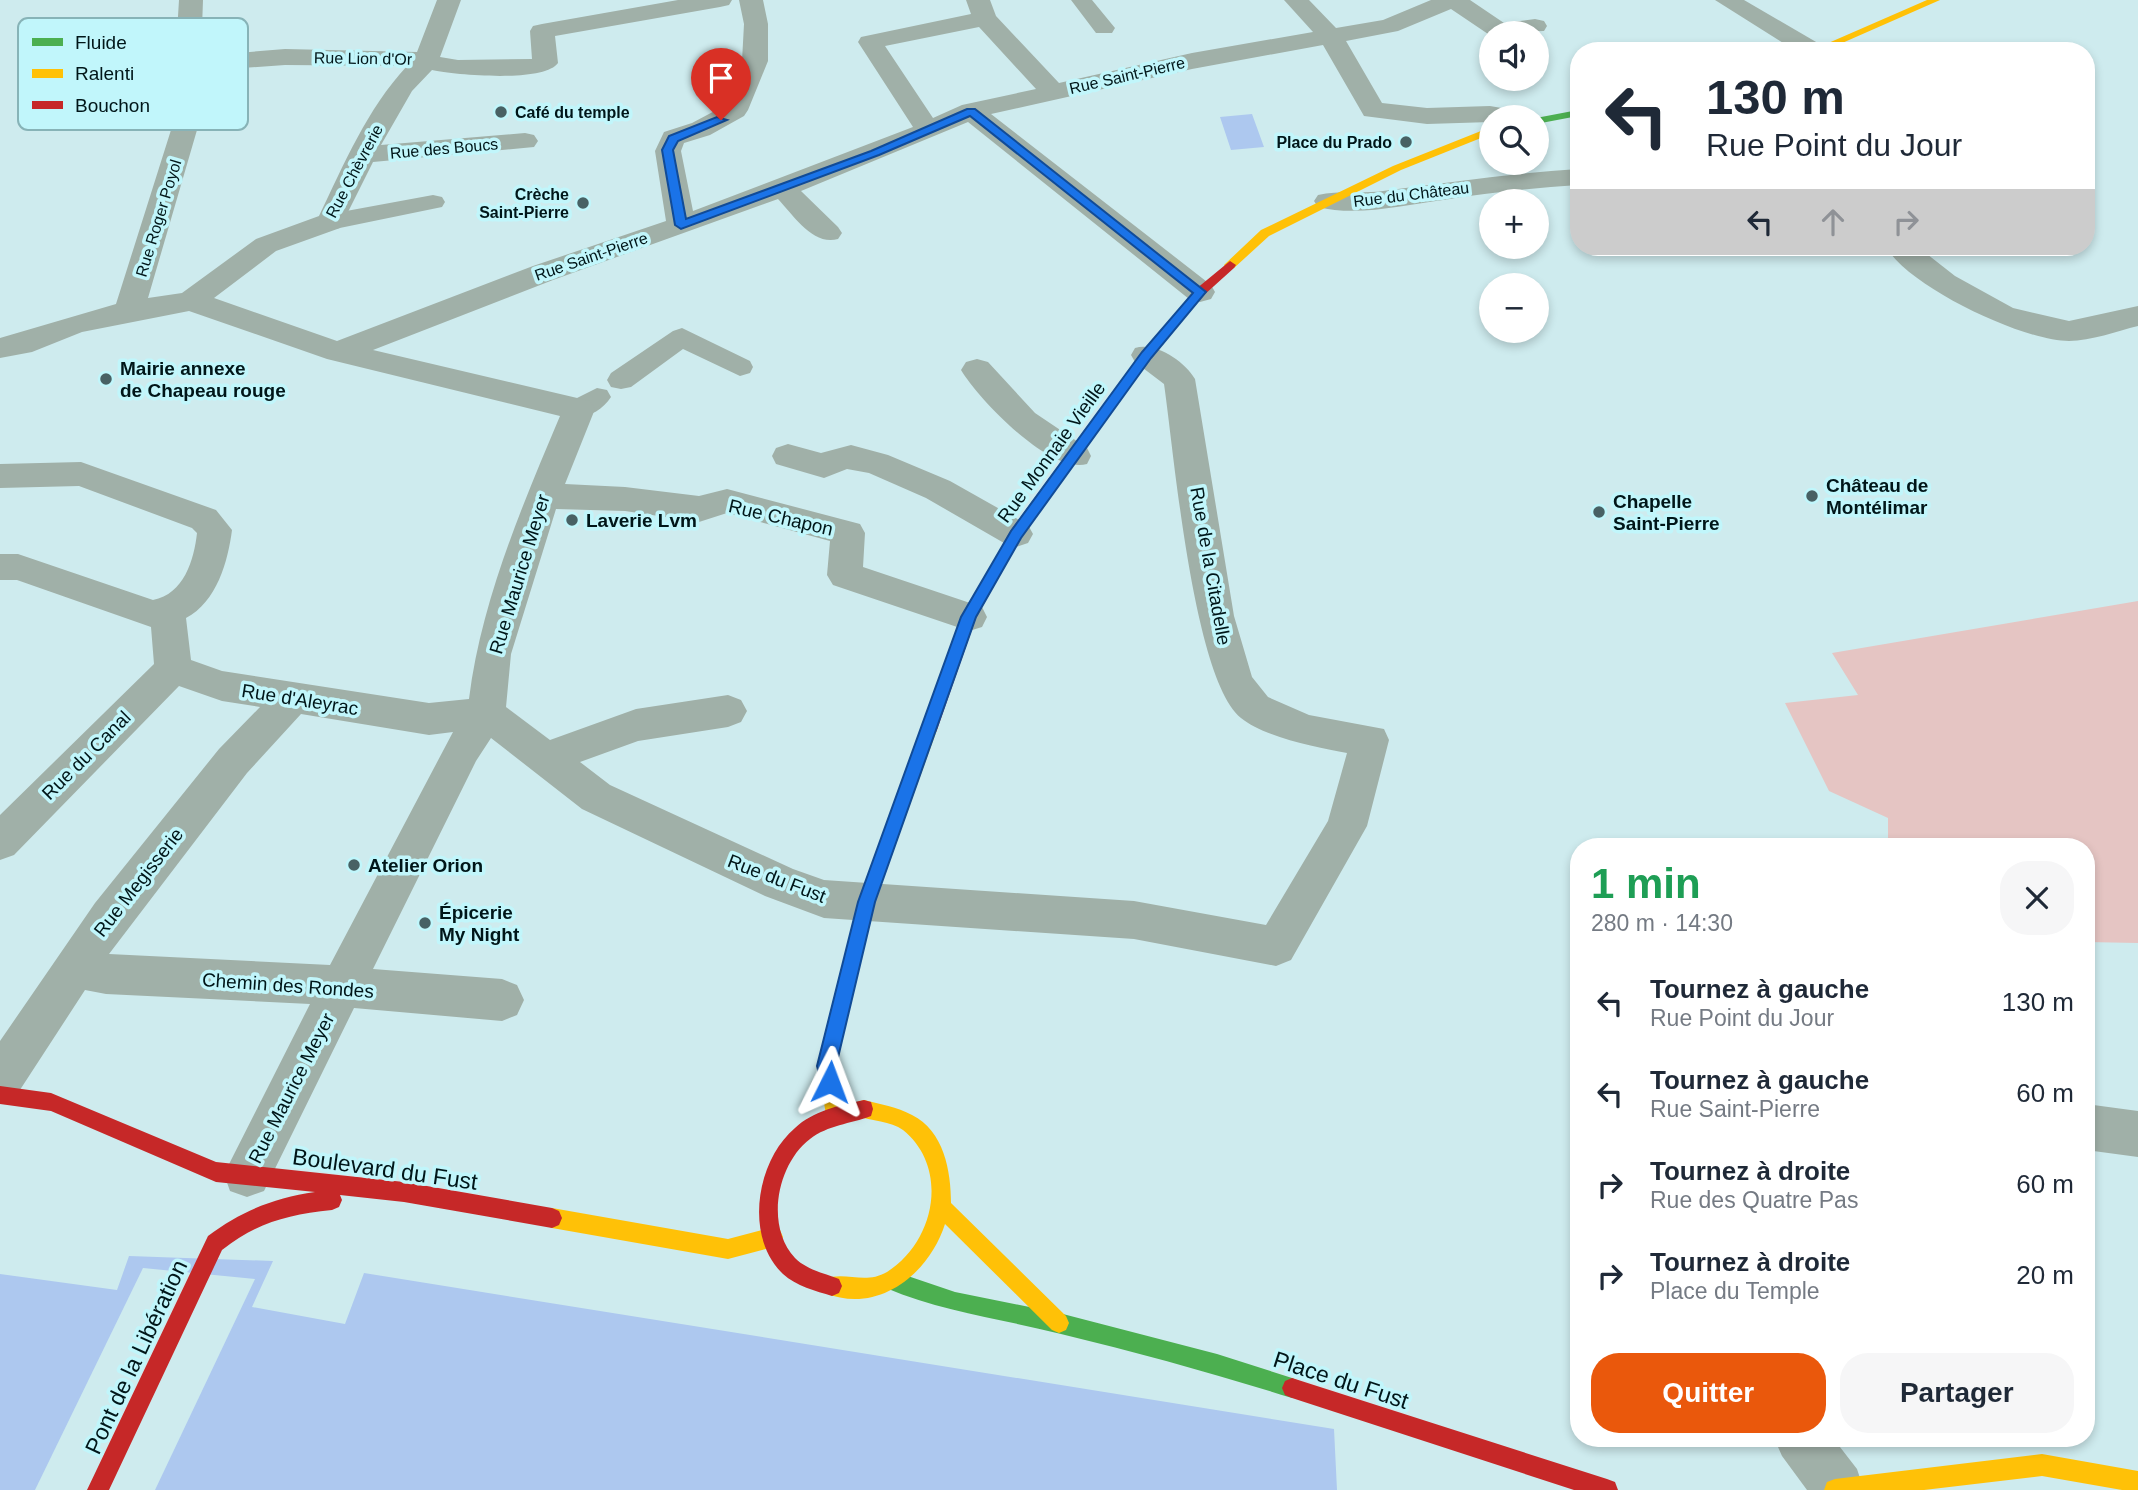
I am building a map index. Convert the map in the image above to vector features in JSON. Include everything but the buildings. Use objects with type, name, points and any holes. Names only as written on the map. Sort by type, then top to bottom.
[{"type":"main road","points":[[1836,42],[1935,0]]},
{"type":"main road","points":[[1549,119],[1570,115]]},
{"type":"main road","name":"Rue Monnaie Vieille","points":[[835,1115],[827,1066],[867,902],[969,617],[1016,534],[1146,355],[1200,292],[1265,233],[1396,168],[1479,135]]},
{"type":"main road","name":"Boulevard du Fust","points":[[0,1096],[51,1101],[233,1195],[404,1192],[728,1249],[773,1237]]},
{"type":"main road","points":[[864,1109],[886,1112],[912,1124],[938,1155],[945,1185],[944,1210],[933,1241],[919,1261],[893,1281],[874,1288],[842,1292],[821,1287],[794,1272],[773,1237],[767,1209],[773,1177],[797,1138],[835,1115],[864,1109]]},
{"type":"main road","points":[[233,1195],[273,1206],[404,1192]]},
{"type":"main road","name":"Pont de la Libération","points":[[98,1490],[215,1243],[233,1195]]},
{"type":"main road","name":"Place du Fust","points":[[944,1210],[1059,1323]]},
{"type":"main road","name":"Place du Fust","points":[[893,1281],[955,1302],[1059,1323],[1217,1364],[1606,1490]]},
{"type":"main road","points":[[1837,1489],[2042,1465],[2138,1482]]},
{"type":"street","name":"Rue Roger Poyol","points":[[189,18],[191,0]]},
{"type":"street","points":[[426,61],[449,6],[449,0]]},
{"type":"street","name":"Rue Lion d'Or","points":[[248,60],[285,57],[426,61],[458,68],[537,66],[545,63],[542,31],[720,0]]},
{"type":"street","points":[[681,225],[668,150],[673,138],[721,120],[735,110],[755,61],[756,24],[751,0]]},
{"type":"street","points":[[1296,0],[1331,37],[1373,110],[1427,116],[1479,114]]},
{"type":"street","points":[[1453,0],[1484,21]]},
{"type":"street","name":"Rue Saint-Pierre","points":[[338,352],[542,273],[875,153],[971,111],[1192,61],[1389,26],[1453,0]]},
{"type":"street","points":[[1727,0],[1799,42]]},
{"type":"street","points":[[927,128],[870,42],[981,9],[1052,92]]},
{"type":"street","name":"Rue Chèvrerie","points":[[191,300],[266,245],[330,222],[362,155],[402,87],[426,61]]},
{"type":"street","points":[[971,111],[1200,292]]},
{"type":"street","name":"Rue Roger Poyol","points":[[130,311],[184,130]]},
{"type":"street","name":"Rue des Boucs","points":[[362,155],[525,141]]},
{"type":"street","name":"Rue du Château","points":[[1328,201],[1379,200],[1518,181],[1570,178]]},
{"type":"street","points":[[782,188],[828,233]]},
{"type":"street","points":[[1911,256],[1945,283],[2004,317],[2069,331],[2138,316]]},
{"type":"street","points":[[10,347],[75,324],[191,300]]},
{"type":"street","name":"Rue Maurice Meyer","points":[[191,300],[338,352],[588,403],[543,496],[492,654],[486,713],[462,750],[342,988],[233,1195]]},
{"type":"street","name":"Rue de la Citadelle","points":[[1146,355],[1179,379],[1216,616],[1235,683],[1255,708],[1305,730],[1370,740],[1347,826],[1276,946]]},
{"type":"street","points":[[977,370],[1024,421],[1075,456]]},
{"type":"street","points":[[788,456],[824,466],[836,459],[853,457],[909,477],[1016,534]]},
{"type":"street","points":[[0,476],[81,474],[204,519],[215,530],[213,556],[190,597],[168,613],[153,614],[18,567],[0,567]]},
{"type":"street","name":"Rue Chapon","points":[[543,496],[625,499],[699,509],[727,501],[775,512],[848,533],[845,575],[969,617]]},
{"type":"street","points":[[168,613],[173,669]]},
{"type":"street","name":"Rue d'Aleyrac","points":[[173,669],[222,686],[429,719],[486,713]]},
{"type":"street","name":"Rue du Canal","points":[[0,842],[173,669]]},
{"type":"street","name":"Rue Megisserie","points":[[0,1080],[110,916],[233,761],[293,697]]},
{"type":"street","points":[[544,759],[636,724],[728,710]]},
{"type":"street","name":"Rue du Fust","points":[[486,713],[596,797],[780,883],[824,900],[1134,920],[1276,946]]},
{"type":"street","name":"Chemin des Rondes","points":[[74,967],[106,974],[274,981],[502,1000]]},
{"type":"street","points":[[2095,1128],[2138,1134]]},
{"type":"street","points":[[1807,1447],[1837,1489]]},
{"type":"lane","points":[[1082,0],[1104,27]]},
{"type":"lane","points":[[330,222],[433,202]]},
{"type":"lane","points":[[621,380],[682,337],[740,367]]},
{"type":"shaded area","points":[[2138,601],[2138,943],[2095,942],[2095,838],[1888,838],[1888,818],[1829,791],[1785,703],[1858,695],[1832,653]]},
{"type":"water","points":[[1252,114],[1264,147],[1231,150],[1220,117]]},
{"type":"water","points":[[129,1256],[273,1261],[252,1307],[345,1324],[364,1273],[1334,1429],[1337,1490],[0,1490],[0,1274],[117,1290]]},
{"type":"pier","points":[[143,1268],[255,1279],[155,1490],[35,1490]]},
{"type":"traffic: fast","points":[[1549,119],[1570,115]]},
{"type":"traffic: fast","points":[[893,1281],[955,1302],[1059,1323],[1217,1364],[1292,1388]]},
{"type":"traffic: slow","points":[[1836,42],[1935,0]]},
{"type":"traffic: slow","points":[[1230,265],[1265,233],[1397,168],[1479,135]]},
{"type":"traffic: slow","points":[[835,1115],[827,1066],[867,902],[930,727]]},
{"type":"traffic: slow","points":[[832,1286],[863,1290],[891,1281],[914,1262],[931,1236],[941,1206],[941,1176],[931,1147],[905,1121],[864,1109]]},
{"type":"traffic: slow","points":[[944,1210],[1059,1323]]},
{"type":"traffic: slow","points":[[552,1218],[728,1249],[773,1237]]},
{"type":"traffic: slow","points":[[1835,1490],[2042,1465],[2138,1482]]},
{"type":"traffic: jam","points":[[930,727],[969,617],[1016,534],[1146,355],[1200,292],[1230,265]]},
{"type":"traffic: jam","points":[[0,1095],[51,1102],[216,1172],[404,1192],[552,1218]]},
{"type":"traffic: jam","points":[[832,1286],[800,1274],[785,1261],[776,1247],[771,1231],[770,1196],[780,1163],[799,1136],[822,1122],[864,1109]]},
{"type":"traffic: jam","points":[[98,1490],[215,1243],[243,1223],[269,1211],[332,1200]]},
{"type":"traffic: jam","points":[[1292,1388],[1607,1490]]},
{"type":"place","name":"Café du temple","points":[[501,112]]},
{"type":"place","name":"Place du Prado","points":[[1406,142]]},
{"type":"place","name":"Crèche Saint-Pierre","points":[[583,203]]},
{"type":"place","name":"Mairie annexe de Chapeau rouge","points":[[106,379]]},
{"type":"place","name":"Château de Montélimar","points":[[1812,496]]},
{"type":"place","name":"Chapelle Saint-Pierre","points":[[1599,512]]},
{"type":"place","name":"Laverie Lvm","points":[[572,520]]},
{"type":"place","name":"Atelier Orion","points":[[354,865]]},
{"type":"place","name":"Épicerie My Night","points":[[425,923]]},
{"type":"route","points":[[721,120],[673,138],[668,150],[681,225],[875,153],[971,111],[1200,292],[1146,355],[1016,534],[990,575],[969,617],[867,902],[827,1066],[830,1082]]}]
